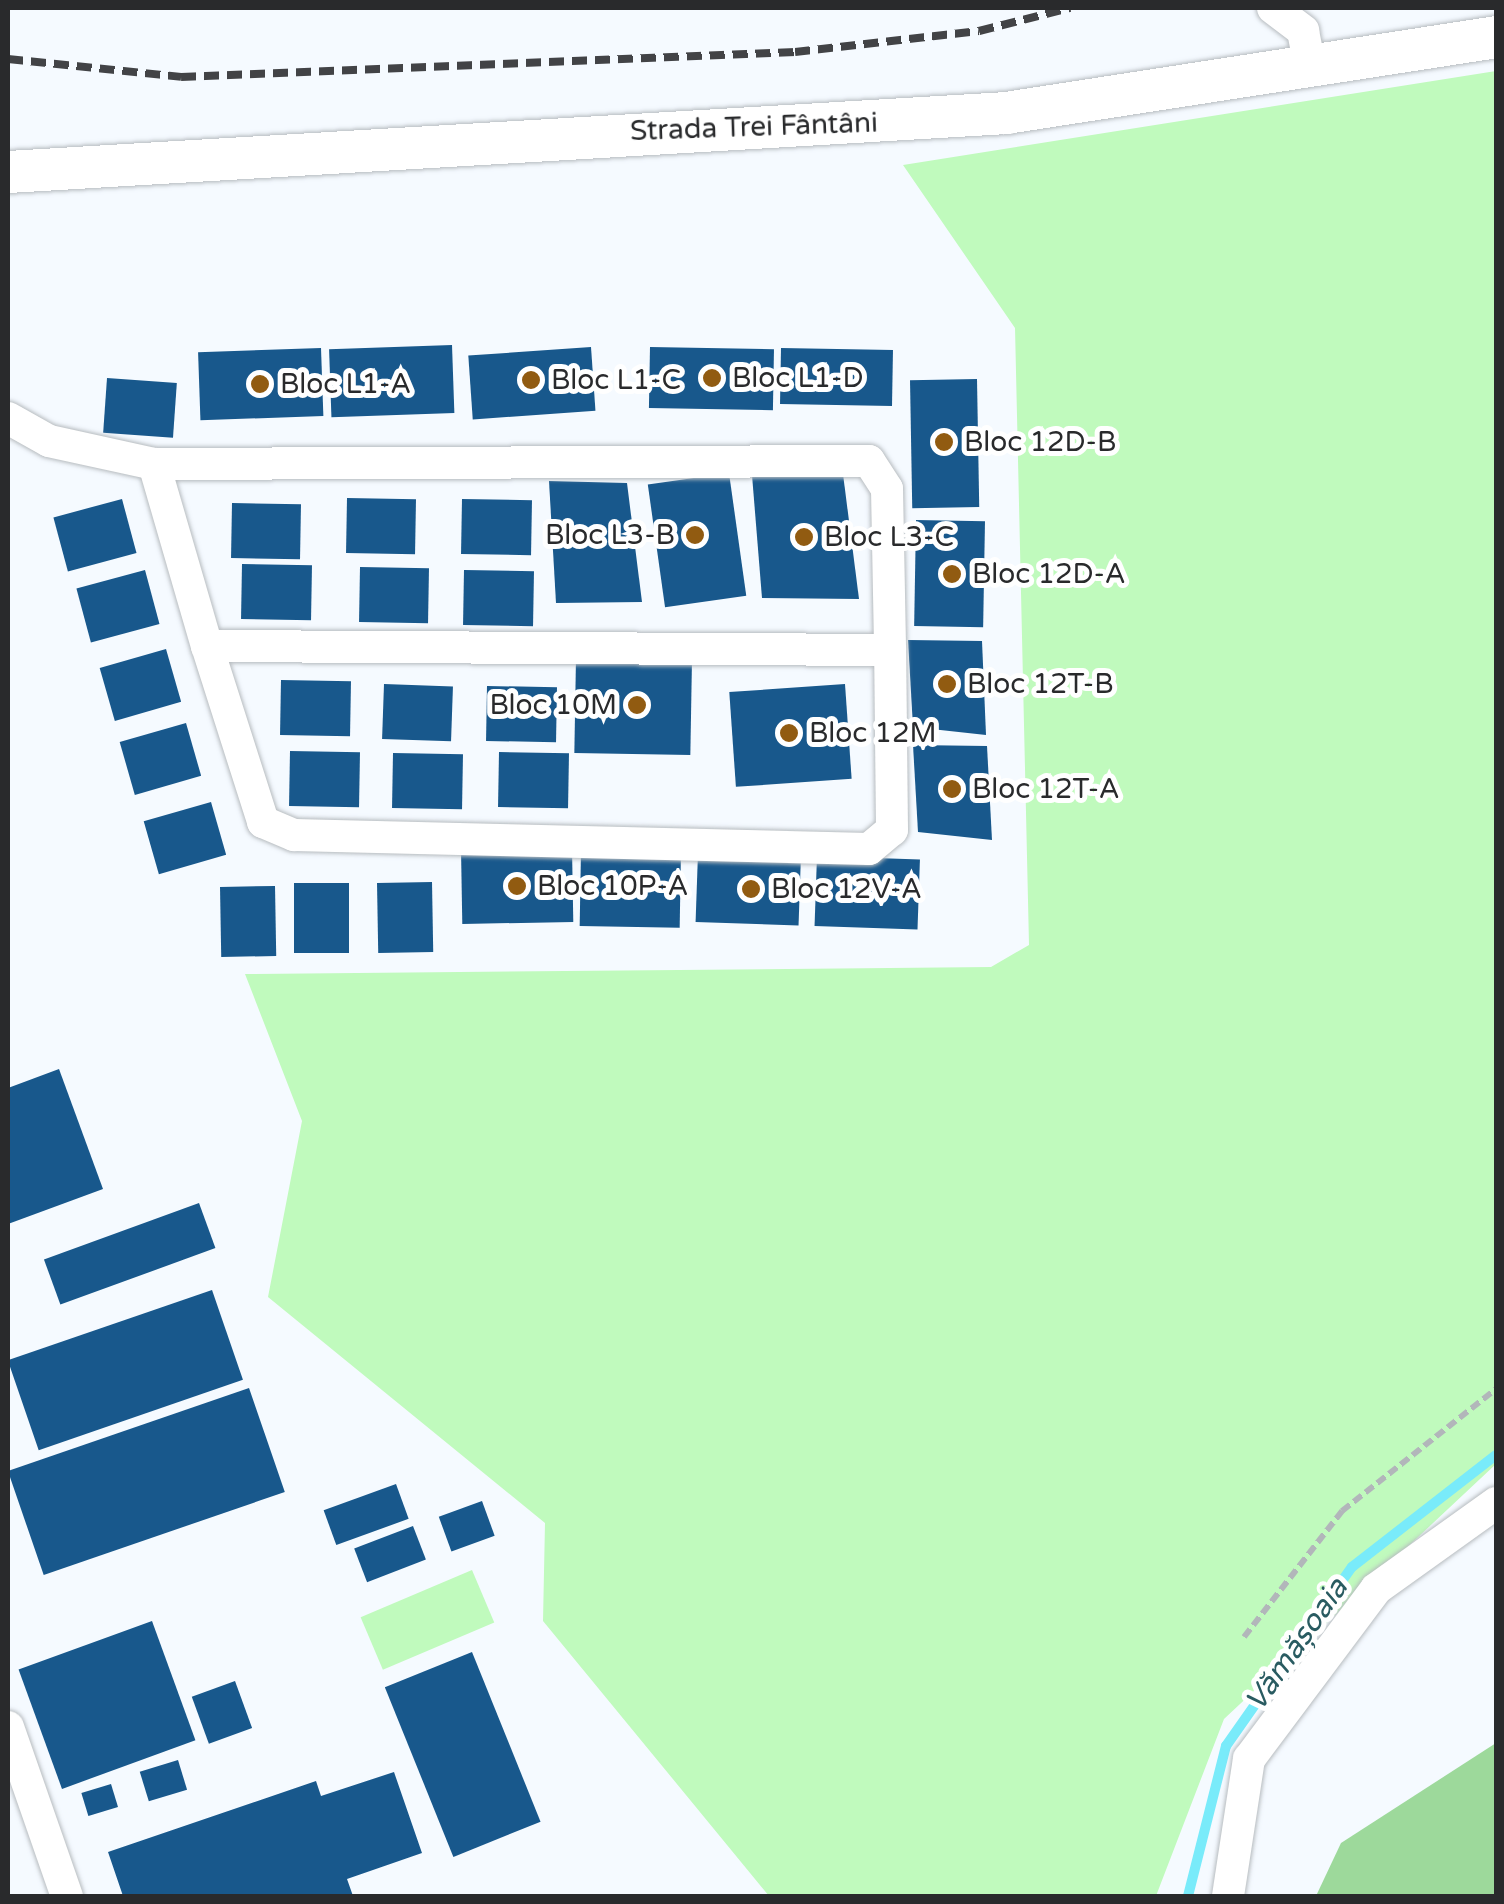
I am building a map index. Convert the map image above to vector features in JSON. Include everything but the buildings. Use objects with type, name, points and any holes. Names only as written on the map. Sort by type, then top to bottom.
[{"type":"main road","name":"Strada Trei Fântâni","points":[[8,172],[479,138],[897,122],[1496,37]]},
{"type":"street","points":[[1273,8],[1303,31],[1310,66]]},
{"type":"street","points":[[8,418],[49,441],[154,464],[869,461],[887,488],[892,830],[869,848],[294,835],[263,822],[154,464]]},
{"type":"street","points":[[207,646],[890,650]]},
{"type":"street","points":[[1228,1896],[1249,1759],[1376,1589],[1496,1504]]},
{"type":"street","points":[[8,1727],[67,1896]]},
{"type":"path","points":[[1244,1637],[1342,1511],[1496,1390]]},
{"type":"green space","points":[[1496,71],[1496,1464],[1224,1719],[1156,1896],[769,1896],[543,1621],[545,1523],[268,1297],[302,1121],[245,974],[991,967],[1029,945],[1015,328],[903,165]]},
{"type":"green space","points":[[472,1570],[494,1622],[383,1670],[361,1617]]},
{"type":"green space","points":[[1496,1743],[1496,1896],[1316,1896],[1341,1843]]},
{"type":"waterway","name":"Vămășoaia","points":[[1188,1896],[1226,1746],[1352,1567],[1496,1455]]},
{"type":"railway","points":[[8,59],[181,77],[795,52],[979,31],[1070,8]]},
{"type":"place","name":"Bloc L1-D","points":[[712,378]]},
{"type":"place","name":"Bloc L1-C","points":[[531,380]]},
{"type":"place","name":"Bloc L1-A","points":[[260,384]]},
{"type":"place","name":"Bloc 12D-B","points":[[944,442]]},
{"type":"place","name":"Bloc L3-B","points":[[695,535]]},
{"type":"place","name":"Bloc L3-C","points":[[804,537]]},
{"type":"place","name":"Bloc 12D-A","points":[[952,574]]},
{"type":"place","name":"Bloc 12T-B","points":[[947,684]]},
{"type":"place","name":"Bloc 10M","points":[[637,705]]},
{"type":"place","name":"Bloc 12M","points":[[789,733]]},
{"type":"place","name":"Bloc 12T-A","points":[[952,789]]},
{"type":"place","name":"Bloc 10P-A","points":[[517,886]]},
{"type":"place","name":"Bloc 12V-A","points":[[751,889]]}]
